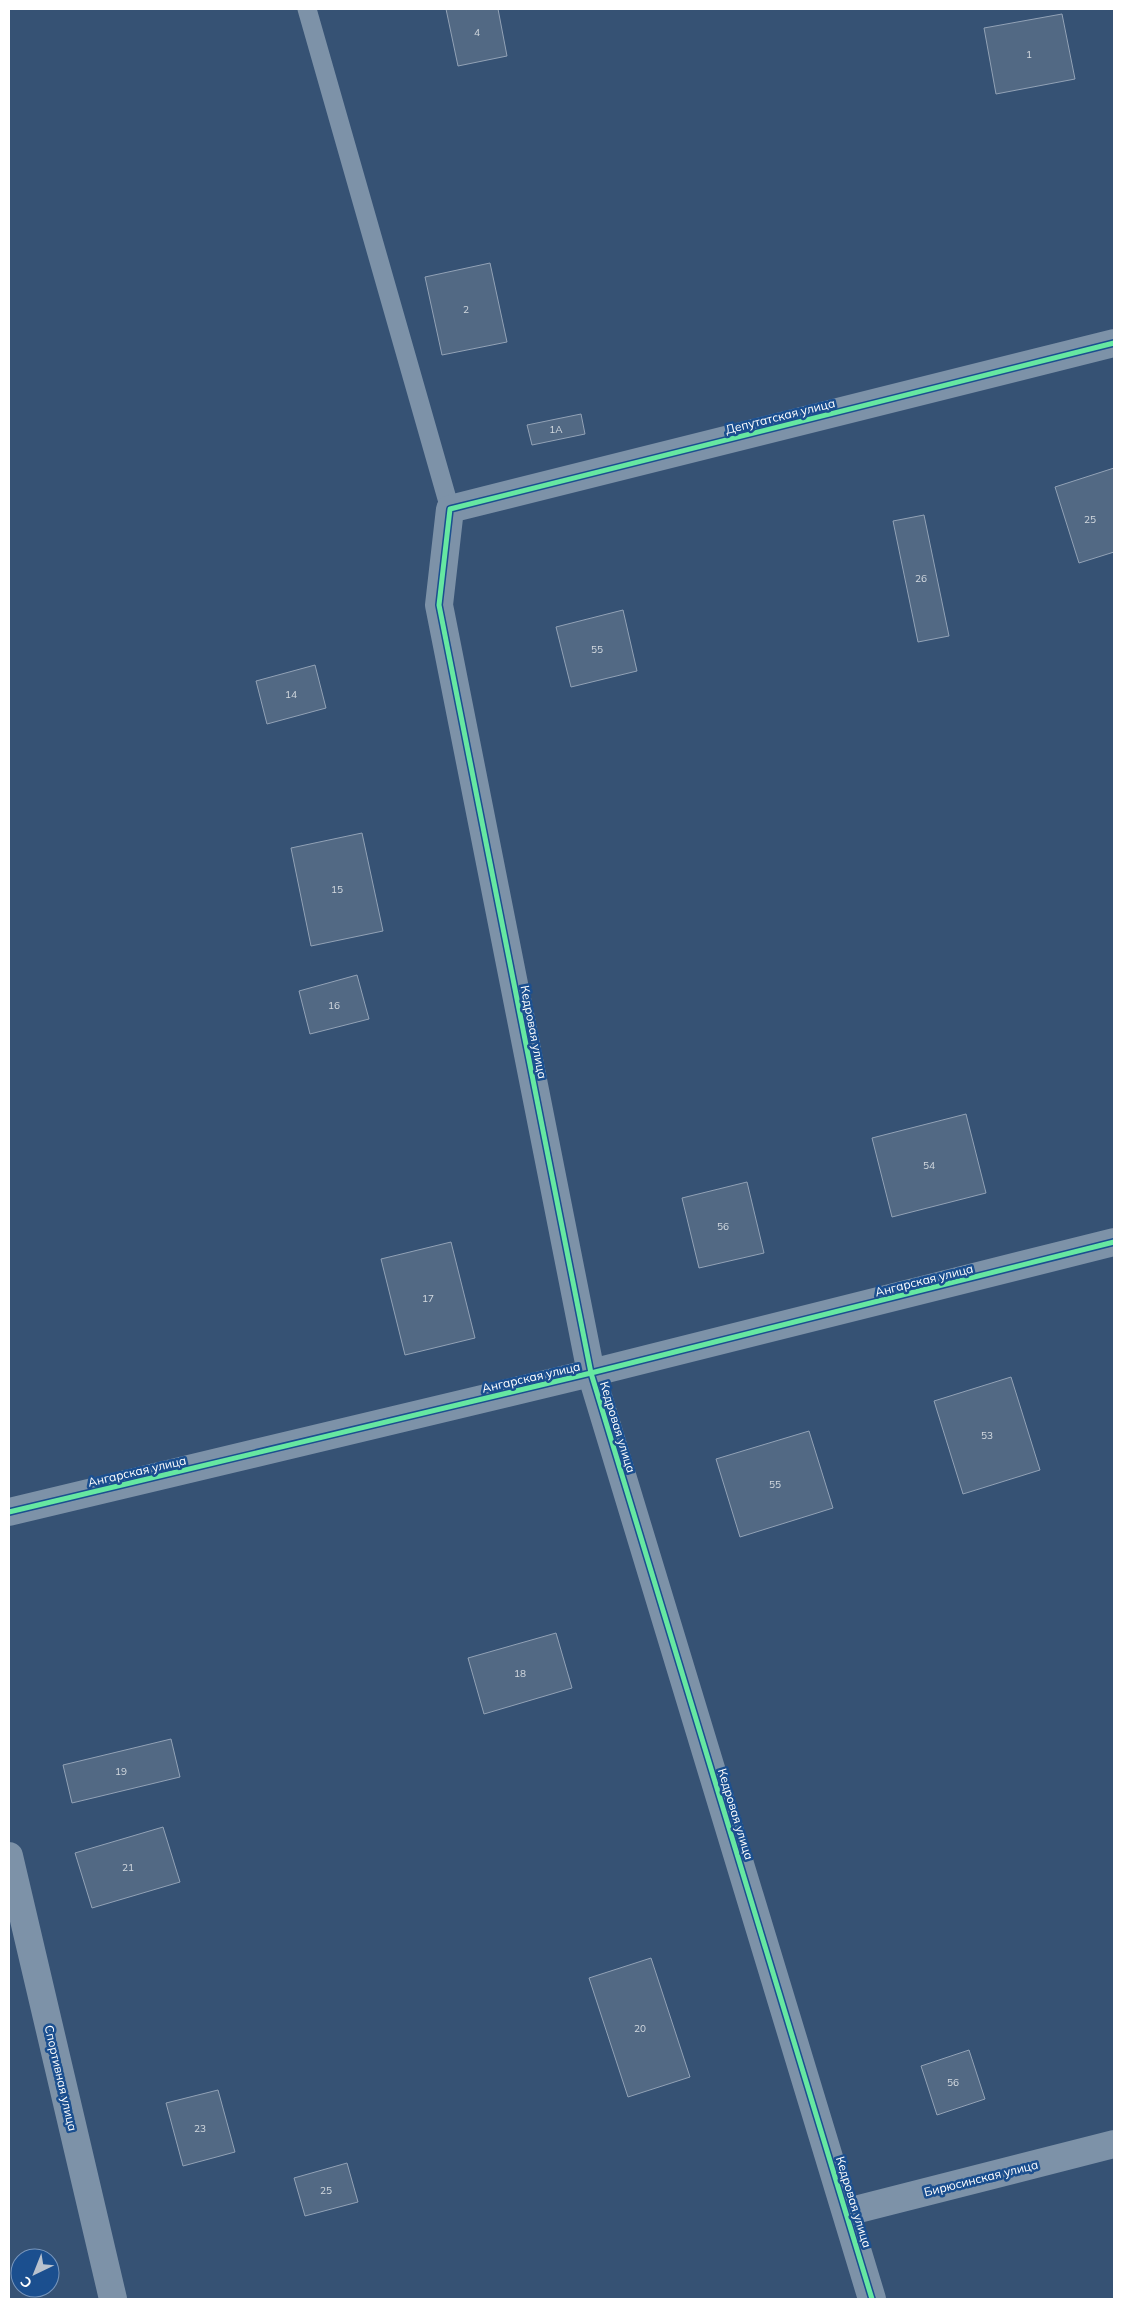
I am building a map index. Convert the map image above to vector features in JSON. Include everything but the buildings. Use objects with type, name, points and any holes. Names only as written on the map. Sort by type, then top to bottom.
[{"type":"street","name":"Депутатская улица","points":[[450,509],[1114,343]]},
{"type":"street","name":"Кедровая улица","points":[[450,509],[439,605],[591,1373],[872,2299]]},
{"type":"street","name":"Ангарская улица","points":[[9,1512],[591,1373],[1114,1242]]},
{"type":"street","name":"Спортивная улица","points":[[9,1856],[113,2299]]},
{"type":"street","name":"Бирюсинская улица","points":[[847,2212],[1114,2144]]},
{"type":"lane","points":[[308,9],[450,509]]},
{"type":"cycle path","points":[[872,2299],[591,1373],[439,605],[450,509],[1114,343]]},
{"type":"cycle path","points":[[9,1512],[591,1373],[1114,1242]]}]
